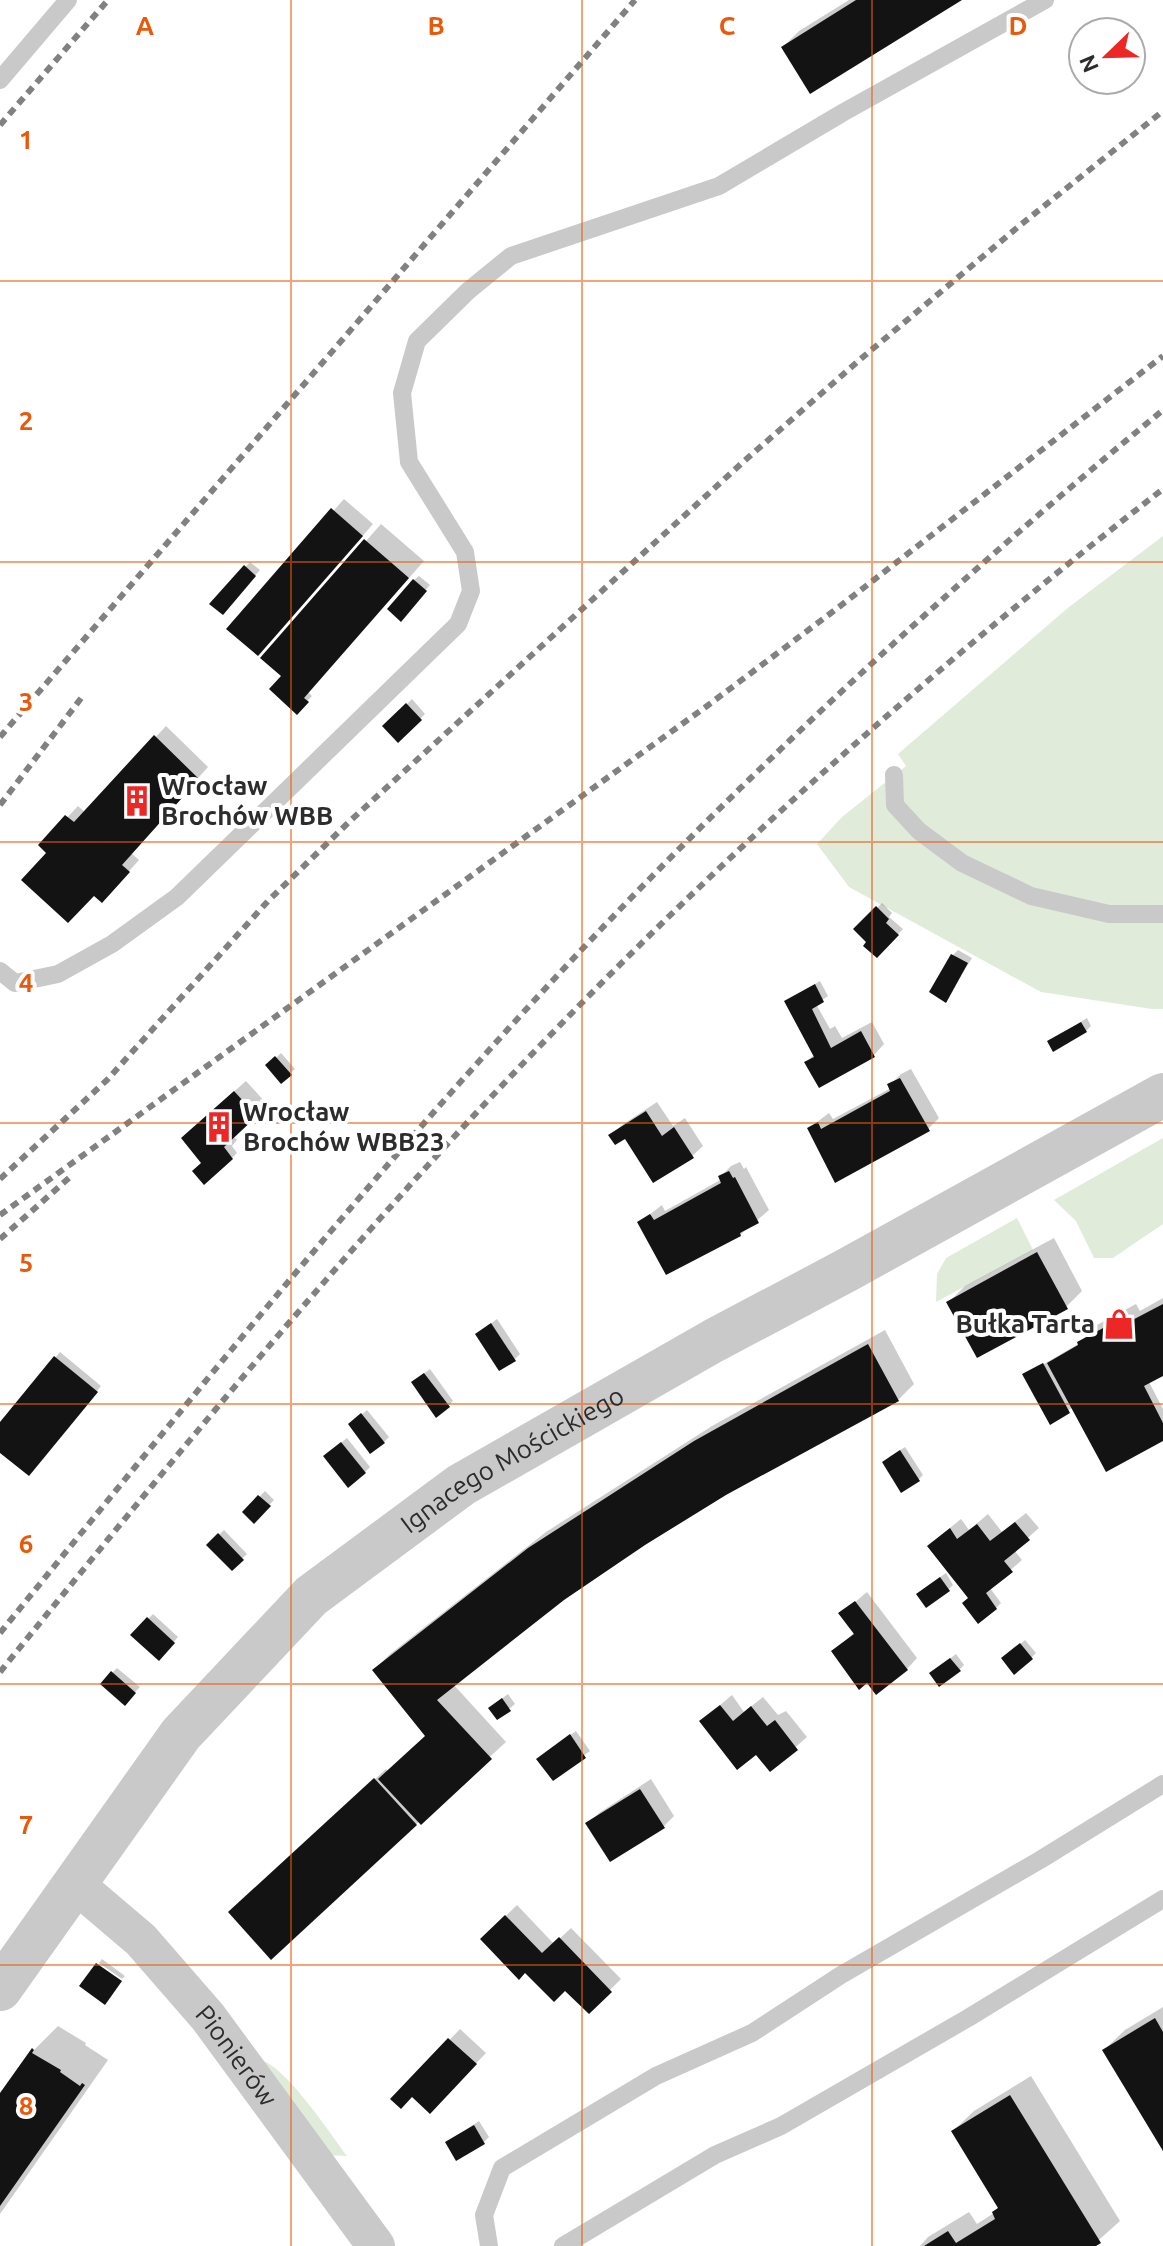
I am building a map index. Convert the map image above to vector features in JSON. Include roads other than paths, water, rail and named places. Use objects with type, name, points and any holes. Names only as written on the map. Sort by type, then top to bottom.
[{"type":"street","name":"Ignacego Mościckiego","points":[[0,1989],[181,1734],[311,1596],[461,1485],[713,1341],[1163,1095]]},
{"type":"street","name":"Pionierów","points":[[74,1883],[141,1940],[208,2017],[376,2246]]},
{"type":"lane","points":[[0,80],[68,0]]},
{"type":"lane","points":[[0,971],[15,983],[58,974],[112,944],[177,897],[458,624],[471,591],[465,552],[409,462],[402,393],[417,341],[468,291],[511,256],[719,186],[1045,0]]},
{"type":"lane","points":[[894,775],[895,805],[919,831],[962,863],[1031,896],[1109,914],[1163,914]]},
{"type":"lane","points":[[489,2246],[484,2215],[502,2168],[656,2076],[752,2033],[841,1975],[1040,1860],[1163,1784]]},
{"type":"lane","points":[[563,2246],[715,2155],[781,2126],[942,2033],[1163,1899]]},
{"type":"railway","points":[[0,125],[108,0]]},
{"type":"railway","points":[[0,737],[635,0]]},
{"type":"railway","points":[[0,1179],[107,1080],[268,901],[350,821],[742,463],[863,357],[1163,111]]},
{"type":"railway","points":[[0,1215],[707,706],[1163,356]]},
{"type":"railway","points":[[0,1633],[321,1243],[453,1091],[595,935],[751,778],[912,626],[1163,410]]},
{"type":"railway","points":[[0,1672],[327,1278],[534,1052],[683,903],[838,759],[998,621],[1163,489]]},
{"type":"railway","points":[[0,805],[82,697]]},
{"type":"railway","points":[[0,1239],[69,1178]]},
{"type":"place","name":"Wrocław Brochów WBB","points":[[137,801]]},
{"type":"place","name":"Wrocław Brochów WBB23","points":[[219,1127]]},
{"type":"place","name":"Bułka Tarta","points":[[1119,1324]]}]
